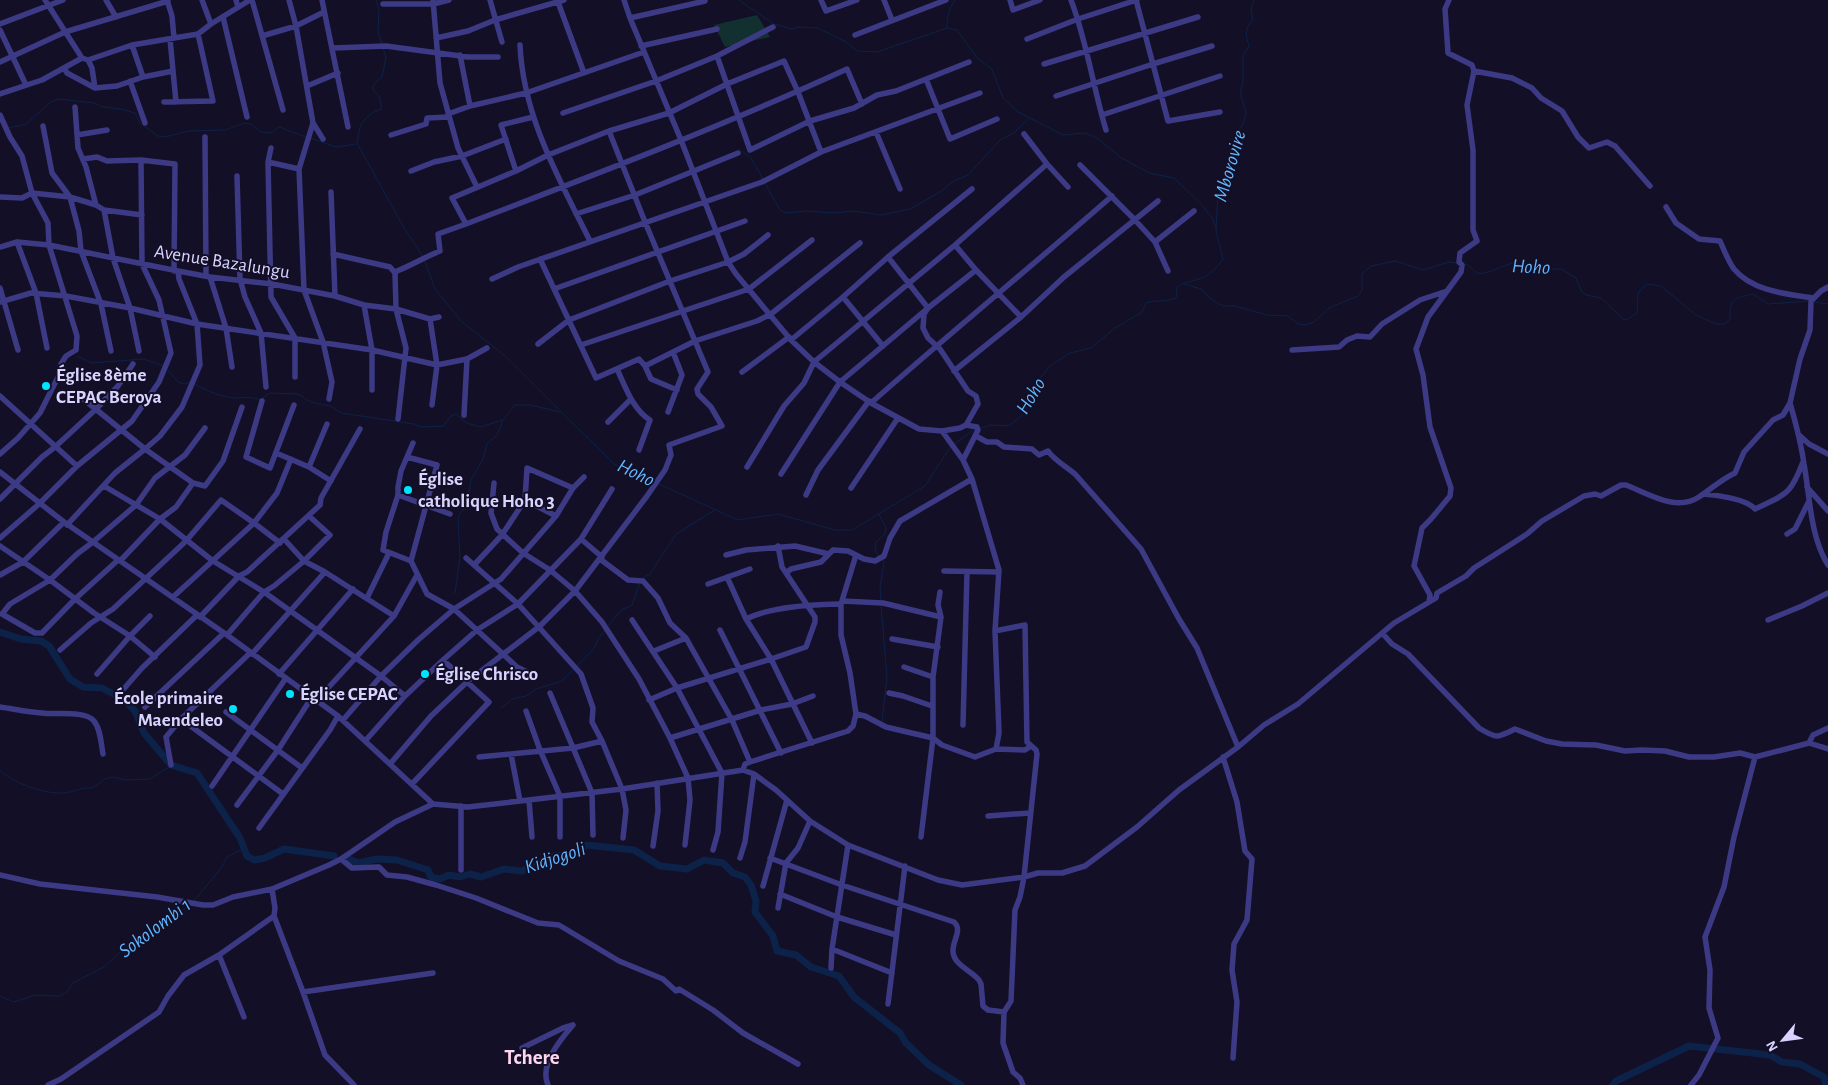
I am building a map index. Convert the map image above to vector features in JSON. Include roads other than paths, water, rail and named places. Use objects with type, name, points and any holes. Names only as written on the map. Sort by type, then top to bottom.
[{"type":"street","points":[[0,24],[46,2],[63,0]]},
{"type":"street","points":[[106,0],[116,17]]},
{"type":"street","points":[[202,0],[211,24]]},
{"type":"street","points":[[236,0],[238,7]]},
{"type":"street","points":[[0,94],[42,80],[85,59],[132,44],[198,34],[251,0],[282,110]]},
{"type":"street","points":[[289,0],[296,26],[313,122],[323,139]]},
{"type":"street","points":[[322,0],[348,127]]},
{"type":"street","points":[[382,4],[449,0]]},
{"type":"street","points":[[490,0],[502,42]]},
{"type":"street","points":[[624,0],[728,262],[749,289],[790,338],[814,362],[870,402],[918,429],[942,431],[960,428],[966,425],[978,404],[976,396],[968,391],[940,349],[928,338],[923,328],[924,314],[928,308]]},
{"type":"street","points":[[821,0],[826,11],[857,0]]},
{"type":"street","points":[[884,0],[892,20]]},
{"type":"street","points":[[855,35],[946,0]]},
{"type":"street","points":[[1010,0],[1014,10],[1040,0]]},
{"type":"street","points":[[1071,0],[1078,19],[1092,83],[1106,130]]},
{"type":"street","points":[[1027,39],[1078,19],[1136,0],[1168,121],[1220,112]]},
{"type":"street","points":[[1429,602],[1430,595],[1414,566],[1422,528],[1450,496],[1451,488],[1430,427],[1423,375],[1416,349],[1428,317],[1461,272],[1460,253],[1477,241],[1473,230],[1473,150],[1467,104],[1474,71],[1472,65],[1448,53],[1445,9],[1449,0]]},
{"type":"street","points":[[0,62],[65,32],[167,1],[172,16],[173,71],[176,102]]},
{"type":"street","points":[[436,38],[468,31],[495,20],[561,1],[584,73]]},
{"type":"street","points":[[630,18],[705,1]]},
{"type":"street","points":[[46,2],[65,32],[92,68],[95,88]]},
{"type":"street","points":[[433,2],[440,83],[462,156],[477,186]]},
{"type":"street","points":[[262,36],[296,26],[324,12]]},
{"type":"street","points":[[223,17],[247,117]]},
{"type":"street","points":[[1044,64],[1198,17]]},
{"type":"street","points":[[563,113],[656,81],[717,56],[773,27]]},
{"type":"street","points":[[0,30],[26,85]]},
{"type":"street","points":[[391,135],[426,124],[427,118],[449,116],[470,106],[526,93],[584,73],[642,49],[717,30]]},
{"type":"street","points":[[164,102],[213,102],[198,34]]},
{"type":"street","points":[[132,44],[143,77]]},
{"type":"street","points":[[520,45],[526,93],[533,117],[548,155],[590,241]]},
{"type":"street","points":[[333,48],[386,46],[460,56],[498,57]]},
{"type":"street","points":[[1056,96],[1212,46]]},
{"type":"street","points":[[460,56],[470,106]]},
{"type":"street","points":[[717,56],[750,150],[810,121],[854,108],[878,95],[896,91],[969,62]]},
{"type":"street","points":[[466,224],[452,198],[516,171],[548,155],[609,131],[669,113],[727,84],[784,61],[822,152]]},
{"type":"street","points":[[64,68],[67,73],[95,88],[117,86],[143,77],[173,71]]},
{"type":"street","points":[[395,273],[440,251],[438,234],[564,187],[681,140],[798,92],[847,69],[862,104]]},
{"type":"street","points":[[1474,71],[1512,78],[1532,88],[1542,98],[1562,111],[1578,137],[1589,148],[1607,142],[1615,146],[1650,186]]},
{"type":"street","points":[[307,86],[338,73]]},
{"type":"street","points":[[1102,115],[1220,76]]},
{"type":"street","points":[[926,79],[950,139],[997,118]]},
{"type":"street","points":[[130,81],[145,123]]},
{"type":"street","points":[[492,279],[540,259],[764,181],[822,152],[980,93]]},
{"type":"street","points":[[74,106],[78,148],[96,205]]},
{"type":"street","points":[[0,115],[10,138],[22,156],[32,193],[48,223],[49,245],[77,336],[76,350],[66,356],[61,364],[59,375],[40,413],[32,424],[0,454]]},
{"type":"street","points":[[516,171],[501,125],[533,117]]},
{"type":"street","points":[[313,122],[299,169],[304,290],[323,342],[332,382],[329,399]]},
{"type":"street","points":[[43,126],[52,173],[70,198],[81,251],[101,304],[111,351]]},
{"type":"street","points":[[77,135],[107,130]]},
{"type":"street","points":[[390,764],[431,716],[468,681],[540,626],[575,590],[601,558],[664,470],[671,455],[669,444],[722,426],[712,408],[698,394],[697,389],[708,372],[609,131]]},
{"type":"street","points":[[876,132],[900,189]]},
{"type":"street","points":[[1024,134],[1068,187]]},
{"type":"street","points":[[205,137],[208,277],[226,328],[232,367]]},
{"type":"street","points":[[412,171],[434,162],[462,156],[506,139]]},
{"type":"street","points":[[271,148],[268,162],[271,297],[295,338],[295,377]]},
{"type":"street","points":[[576,214],[635,194],[738,153]]},
{"type":"street","points":[[0,575],[23,562],[104,486],[115,473],[160,436],[182,408],[200,365],[196,324],[176,271],[175,164],[141,160],[108,161],[97,158],[83,159]]},
{"type":"street","points":[[0,538],[39,504],[77,466],[132,421],[159,382],[171,354],[159,300],[142,264],[141,160]]},
{"type":"street","points":[[268,162],[299,169]]},
{"type":"street","points":[[747,467],[784,406],[804,383],[814,362],[955,245],[1047,164]]},
{"type":"street","points":[[1080,164],[1136,220],[1155,242],[1168,271]]},
{"type":"street","points":[[237,176],[240,280],[245,297],[261,333],[266,387]]},
{"type":"street","points":[[742,372],[843,297],[888,256],[972,189]]},
{"type":"street","points":[[331,192],[335,296]]},
{"type":"street","points":[[0,197],[22,198],[32,193],[70,198],[96,205],[104,210],[142,215]]},
{"type":"street","points":[[806,496],[818,470],[870,402],[1009,286],[1112,196]]},
{"type":"street","points":[[954,371],[1158,200]]},
{"type":"street","points":[[1666,207],[1676,223],[1699,239],[1720,241],[1733,268],[1746,281],[1767,290],[1813,298]]},
{"type":"street","points":[[104,210],[114,258],[130,308],[139,351]]},
{"type":"street","points":[[1155,242],[1194,211]]},
{"type":"street","points":[[554,289],[745,221]]},
{"type":"street","points":[[538,344],[569,320],[670,281],[728,262],[744,254],[768,235]]},
{"type":"street","points":[[581,345],[749,289],[812,240]]},
{"type":"street","points":[[17,242],[36,293],[47,348]]},
{"type":"street","name":"Avenue Bazalungu","points":[[0,247],[17,242],[49,245],[208,277],[272,284],[335,296],[364,305],[396,309],[430,319],[439,317]]},
{"type":"street","points":[[645,366],[695,341],[757,321],[771,314],[860,243]]},
{"type":"street","points":[[955,245],[1020,317]]},
{"type":"street","points":[[333,254],[390,267],[395,273],[396,309],[406,348],[398,419]]},
{"type":"street","points":[[888,256],[928,308]]},
{"type":"street","points":[[540,259],[596,378],[639,359],[645,366],[651,380],[677,390]]},
{"type":"street","points":[[781,474],[840,382],[976,270]]},
{"type":"street","points":[[0,875],[40,884],[157,897],[203,906],[213,905],[233,897],[272,889],[341,859],[395,822],[434,804],[461,806],[520,801],[622,789],[743,770],[754,774],[810,821],[848,845],[938,880],[962,885],[1024,877],[1038,873],[1062,873],[1085,866],[1137,827],[1179,790],[1238,747],[1264,725],[1298,704],[1333,673],[1348,664],[1367,645],[1402,618],[1436,598],[1438,593],[1527,534],[1542,521],[1584,496],[1594,494],[1600,496],[1622,485],[1674,504],[1687,503],[1735,473],[1744,452],[1774,420],[1783,415],[1790,403],[1800,359],[1810,330],[1811,301],[1828,287]]},
{"type":"street","points":[[0,288],[2,302],[18,350]]},
{"type":"street","points":[[1292,350],[1339,347],[1347,340],[1357,336],[1370,337],[1382,324],[1420,300],[1447,291]]},
{"type":"street","points":[[2,302],[36,293],[66,296],[163,315],[196,324],[372,350],[437,365],[467,359],[487,348]]},
{"type":"street","points":[[843,297],[883,346]]},
{"type":"street","points":[[364,305],[372,350],[372,390]]},
{"type":"street","points":[[430,319],[437,365],[432,406]]},
{"type":"street","points":[[668,412],[682,375],[673,352]]},
{"type":"street","points":[[464,415],[467,359]]},
{"type":"street","points":[[0,499],[42,457],[56,447],[95,410],[118,386],[133,364]]},
{"type":"street","points":[[617,369],[632,399],[644,416],[650,420],[639,450]]},
{"type":"street","points":[[82,398],[145,449],[193,483],[204,486],[223,461],[242,407]]},
{"type":"street","points":[[1,399],[32,424],[77,466]]},
{"type":"street","points":[[608,422],[632,399]]},
{"type":"street","points":[[262,401],[246,458],[270,468],[294,406]]},
{"type":"street","points":[[1790,403],[1799,435],[1809,501],[1821,554],[1828,565]]},
{"type":"street","points":[[851,488],[898,418]]},
{"type":"street","points":[[309,467],[327,424]]},
{"type":"street","points":[[963,460],[978,429],[966,425]]},
{"type":"street","points":[[193,483],[176,507],[160,519],[119,561],[75,599],[42,632],[34,633],[2,614],[10,604],[50,580],[77,554],[136,505],[155,478],[185,455],[205,428]]},
{"type":"street","points":[[121,692],[142,668],[239,576],[247,572],[320,505],[321,498],[360,429]]},
{"type":"street","points":[[942,431],[963,460],[972,479],[1000,572],[995,631],[999,733],[996,750]]},
{"type":"street","points":[[1799,435],[1809,444],[1828,454]]},
{"type":"street","points":[[976,436],[987,442],[997,442],[1004,447],[1032,449],[1039,454],[1048,451],[1054,459],[1063,463],[1075,474],[1141,549],[1197,648],[1238,747]]},
{"type":"street","points":[[411,562],[383,550],[386,532],[398,495],[402,471],[413,443]]},
{"type":"street","points":[[276,453],[309,467],[331,481]]},
{"type":"street","points":[[408,456],[437,465],[411,562],[427,594],[454,609],[517,667],[529,673]]},
{"type":"street","points":[[173,597],[254,523],[277,493],[291,459]]},
{"type":"street","points":[[1704,494],[1741,501],[1752,505],[1755,509],[1785,495],[1795,481],[1804,460]]},
{"type":"street","points":[[474,565],[502,534],[525,500],[527,468],[573,488]]},
{"type":"street","points":[[0,472],[65,523],[226,634],[340,718],[434,804]]},
{"type":"street","points":[[259,828],[340,718],[381,676],[454,609],[501,579],[556,516],[573,488],[584,476]]},
{"type":"street","points":[[786,573],[791,569],[821,562],[833,550],[848,551],[864,559],[876,561],[884,556],[890,538],[900,520],[972,479]]},
{"type":"street","points":[[494,483],[491,513],[497,529],[523,553],[550,570],[575,590],[602,622],[639,679],[670,738],[688,778],[690,800],[685,845]]},
{"type":"street","points":[[104,486],[160,519],[213,561],[264,592],[381,676],[405,696]]},
{"type":"street","points":[[1807,487],[1828,511]]},
{"type":"street","points":[[366,740],[405,696],[443,660],[477,630],[518,604],[581,539],[612,489]]},
{"type":"street","points":[[398,495],[450,514]]},
{"type":"street","points":[[60,650],[91,623],[113,609],[186,541],[221,500],[282,541],[304,561],[368,598],[394,616]]},
{"type":"street","points":[[525,500],[556,516]]},
{"type":"street","points":[[1787,534],[1795,529],[1809,501]]},
{"type":"street","points":[[145,707],[226,634],[264,592],[304,561],[330,535],[310,516]]},
{"type":"street","points":[[581,539],[628,580],[641,581],[658,598],[670,623],[686,638],[732,720],[750,762]]},
{"type":"street","points":[[0,546],[101,618],[130,636],[155,657]]},
{"type":"street","points":[[726,554],[778,546],[795,546],[829,554]]},
{"type":"street","points":[[649,700],[677,688],[806,647],[815,617],[782,567],[778,546]]},
{"type":"street","points":[[368,598],[388,553]]},
{"type":"street","points":[[743,770],[745,764],[750,762],[848,731],[853,726],[856,714],[850,673],[841,636],[841,603],[856,555]]},
{"type":"street","points":[[466,558],[540,626],[581,674],[593,708],[592,722],[622,789],[626,810],[623,838]]},
{"type":"street","points":[[708,584],[750,569]]},
{"type":"street","points":[[944,571],[1000,572]]},
{"type":"street","points":[[172,765],[166,737],[181,719],[291,612],[325,572]]},
{"type":"street","points":[[963,726],[967,572]]},
{"type":"street","points":[[237,806],[314,699],[394,616],[417,575]]},
{"type":"street","points":[[727,577],[746,620],[771,659],[812,743]]},
{"type":"street","points":[[279,674],[352,589]]},
{"type":"street","points":[[921,837],[933,738],[933,677],[941,617],[938,605],[940,592]]},
{"type":"street","points":[[1768,620],[1828,593]]},
{"type":"street","points":[[746,620],[754,615],[808,605],[841,603],[883,603],[941,617]]},
{"type":"street","points":[[97,674],[150,616]]},
{"type":"street","points":[[632,620],[677,688],[722,773],[718,832],[712,850]]},
{"type":"street","points":[[995,631],[1025,625],[1028,742],[1036,750],[1037,754],[1024,877],[1015,910],[1011,1001],[1004,1012],[1003,1043],[1013,1072],[1020,1078],[1023,1085]]},
{"type":"street","points":[[720,630],[781,753]]},
{"type":"street","points":[[1383,634],[1392,644],[1408,654],[1480,728],[1493,737],[1498,737],[1515,729],[1546,741],[1562,744],[1596,745],[1625,751],[1665,751],[1688,757],[1714,757],[1740,753],[1756,757],[1809,742],[1828,749]]},
{"type":"street","points":[[654,651],[686,638]]},
{"type":"street","points":[[892,639],[938,646]]},
{"type":"street","points":[[412,784],[489,702],[443,660]]},
{"type":"street","points":[[904,667],[933,677]]},
{"type":"street","points":[[212,786],[286,678]]},
{"type":"street","points":[[550,693],[592,792],[593,835]]},
{"type":"street","points":[[889,693],[932,706]]},
{"type":"street","points":[[670,738],[761,710],[792,704],[813,696]]},
{"type":"street","points":[[0,707],[43,714],[57,712],[89,716],[95,722],[100,734],[103,754]]},
{"type":"street","points":[[526,711],[560,796],[560,837]]},
{"type":"street","points":[[226,712],[302,768]]},
{"type":"street","points":[[856,714],[865,716],[886,727],[933,738],[942,745],[975,757],[996,750],[1025,750],[1031,746]]},
{"type":"street","points":[[181,719],[283,794]]},
{"type":"street","points":[[1809,742],[1813,735],[1828,728]]},
{"type":"street","points":[[479,758],[540,750],[573,748],[602,741]]},
{"type":"street","points":[[511,754],[520,801]]},
{"type":"street","points":[[1223,757],[1237,802],[1245,851],[1252,858],[1247,920],[1234,944],[1232,970],[1237,1002],[1233,1058]]},
{"type":"street","points":[[1691,1085],[1699,1075],[1718,1038],[1709,1008],[1710,970],[1705,938],[1724,888],[1734,837],[1756,757]]},
{"type":"street","points":[[740,858],[746,842],[754,774]]},
{"type":"street","points":[[653,846],[658,811],[657,783]]},
{"type":"street","points":[[529,800],[532,837]]},
{"type":"street","points":[[763,886],[787,800]]},
{"type":"street","points":[[461,806],[461,870]]},
{"type":"street","points":[[988,816],[1030,813]]},
{"type":"street","points":[[778,908],[786,863],[798,848],[810,821]]},
{"type":"street","points":[[831,968],[832,949],[848,845]]},
{"type":"street","points":[[770,858],[842,885],[950,920],[957,925],[958,930],[953,951],[956,961],[979,980],[983,1006],[988,1010],[1004,1012]]},
{"type":"street","points":[[341,859],[352,868],[379,867],[387,875],[407,877],[436,885],[476,898],[538,923],[558,925],[623,963],[663,979],[676,991],[679,989],[713,1010],[743,1033],[798,1064]]},
{"type":"street","points":[[888,1004],[905,866]]},
{"type":"street","points":[[272,889],[275,908],[274,916],[303,992],[324,1055],[354,1085]]},
{"type":"street","points":[[780,894],[837,917],[896,936]]},
{"type":"street","points":[[48,1085],[61,1079],[159,1012],[168,996],[184,975],[219,955],[274,916]]},
{"type":"street","points":[[832,949],[892,973]]},
{"type":"street","points":[[219,955],[244,1017]]},
{"type":"street","points":[[303,992],[433,974]]},
{"type":"street","points":[[522,1048],[563,1028],[573,1026],[557,1045],[547,1066],[545,1075],[548,1085]]},
{"type":"waterway","name":"Hoho","points":[[376,0],[379,11],[378,32],[382,44]]},
{"type":"waterway","points":[[739,0],[774,24],[792,29],[798,27],[818,28],[846,42],[857,51],[877,52],[947,28],[957,30],[978,59],[992,69],[1003,98],[1018,112],[1063,135],[1085,133],[1097,138],[1120,157],[1149,173],[1174,178],[1202,205],[1213,219],[1216,228]]},
{"type":"waterway","points":[[947,27],[949,13],[955,0]]},
{"type":"waterway","name":"Mborovire","points":[[979,429],[990,425],[1009,426],[1026,412],[1032,388],[1050,366],[1070,353],[1091,348],[1115,328],[1142,312],[1146,303],[1176,298],[1179,285],[1206,276],[1223,259],[1216,231],[1218,192],[1220,184],[1234,165],[1238,132],[1244,122],[1246,112],[1241,96],[1243,56],[1249,46],[1246,32],[1253,20],[1251,10],[1254,0]]},
{"type":"waterway","name":"Hoho","points":[[383,48],[386,57],[382,77],[373,87],[373,90],[379,96],[382,109],[366,118],[359,129],[357,143],[403,226],[423,257]]},
{"type":"waterway","points":[[8,128],[26,124],[51,102],[59,99],[94,103],[103,107],[135,113],[140,123],[158,136],[165,137],[189,131],[225,130],[245,123],[251,124],[261,132],[271,133],[279,127],[306,137]]},
{"type":"waterway","points":[[765,183],[780,210],[785,213],[853,211],[881,215],[910,209],[940,192],[954,181],[968,175],[1000,140],[1015,132],[1028,119]]},
{"type":"waterway","points":[[310,138],[336,147],[356,144]]},
{"type":"waterway","points":[[739,149],[751,158],[763,179]]},
{"type":"waterway","name":"Hoho","points":[[425,261],[435,289],[461,321],[505,356],[614,464],[653,482]]},
{"type":"waterway","name":"Hoho","points":[[1184,284],[1201,289],[1211,299],[1223,306],[1235,306],[1267,315],[1288,316],[1298,324],[1306,325],[1314,322],[1329,308],[1358,296],[1362,290],[1362,274],[1371,266],[1395,261],[1423,270],[1449,262],[1457,263]]},
{"type":"waterway","name":"Hoho","points":[[1464,264],[1480,274],[1513,263],[1525,269],[1561,269],[1576,278],[1581,291],[1586,295],[1601,298],[1626,320],[1637,313],[1638,293],[1647,284],[1661,286],[1696,315],[1716,324],[1725,324],[1730,319],[1732,303],[1737,298],[1753,294],[1768,304],[1808,301]]},
{"type":"waterway","name":"Hoho","points":[[1814,302],[1828,304]]},
{"type":"waterway","points":[[77,356],[91,363],[144,359],[163,366]]},
{"type":"waterway","points":[[168,370],[178,382],[184,384],[190,382]]},
{"type":"waterway","points":[[195,384],[226,397],[260,400],[270,393],[298,394],[311,402],[330,406],[341,413],[414,424],[421,427],[443,426],[451,416],[456,414],[467,423],[480,427],[503,420]]},
{"type":"waterway","points":[[455,593],[460,557],[458,517],[467,504],[471,480],[483,459],[487,444],[497,435],[503,420],[515,405],[530,405],[560,412]]},
{"type":"waterway","name":"Hoho","points":[[954,444],[975,429]]},
{"type":"waterway","name":"Hoho","points":[[659,484],[738,520],[778,514],[835,530],[852,530],[925,486],[951,446]]},
{"type":"waterway","points":[[642,579],[650,574],[676,534],[715,510]]},
{"type":"waterway","points":[[878,513],[886,527],[885,534],[876,542],[875,550],[879,556]]},
{"type":"waterway","points":[[881,601],[880,588],[884,562],[882,559]]},
{"type":"waterway","points":[[608,626],[621,610],[632,605],[640,583]]},
{"type":"waterway","points":[[881,605],[887,677],[882,721]]},
{"type":"waterway","points":[[578,665],[593,650],[604,631]]},
{"type":"waterway","name":"Kidjogoli","points":[[0,632],[21,639],[41,641],[49,646],[70,679],[83,687],[102,688],[123,699],[135,711],[144,733],[171,765],[197,773],[240,838],[247,856],[254,860],[265,858],[284,849],[334,856]]},
{"type":"waterway","points":[[501,708],[512,699],[526,696],[536,689],[562,681],[573,670]]},
{"type":"waterway","points":[[0,770],[14,780],[33,788],[53,793],[62,793],[93,788],[105,779],[112,777],[126,780],[150,779],[169,767]]},
{"type":"waterway","name":"Kidjogoli","points":[[347,858],[358,863],[377,859],[397,860],[428,870],[431,877],[440,879],[449,875],[460,877],[470,874],[481,877],[504,869],[522,871],[554,856],[573,854],[587,845],[634,850],[660,866],[687,869],[704,860],[723,863],[733,873],[745,877],[751,885],[756,901],[755,912],[773,936],[777,951],[796,955],[811,967],[839,976],[854,997],[900,1033],[906,1043],[929,1065],[961,1085]]},
{"type":"waterway","name":"Sokolombi 1","points":[[194,901],[222,867],[227,857],[238,851],[244,851]]},
{"type":"waterway","name":"Sokolombi 1","points":[[0,996],[14,1002],[35,995],[59,996],[66,993],[73,983],[104,967],[140,934],[190,906]]},
{"type":"waterway","name":"Kidjogoli","points":[[1613,1085],[1616,1081],[1689,1046],[1770,1055],[1782,1062],[1800,1064],[1824,1077],[1826,1085]]},
{"type":"place","name":"Église 8ème CEPAC Beroya","points":[[46,386]]},
{"type":"place","name":"Église catholique Hoho 3","points":[[408,490]]},
{"type":"place","name":"Église Chrisco","points":[[425,674]]},
{"type":"place","name":"Église CEPAC","points":[[290,694]]},
{"type":"place","name":"École primaire Maendeleo","points":[[233,709]]},
{"type":"district","name":"Tchere","points":[[532,1057]]}]
